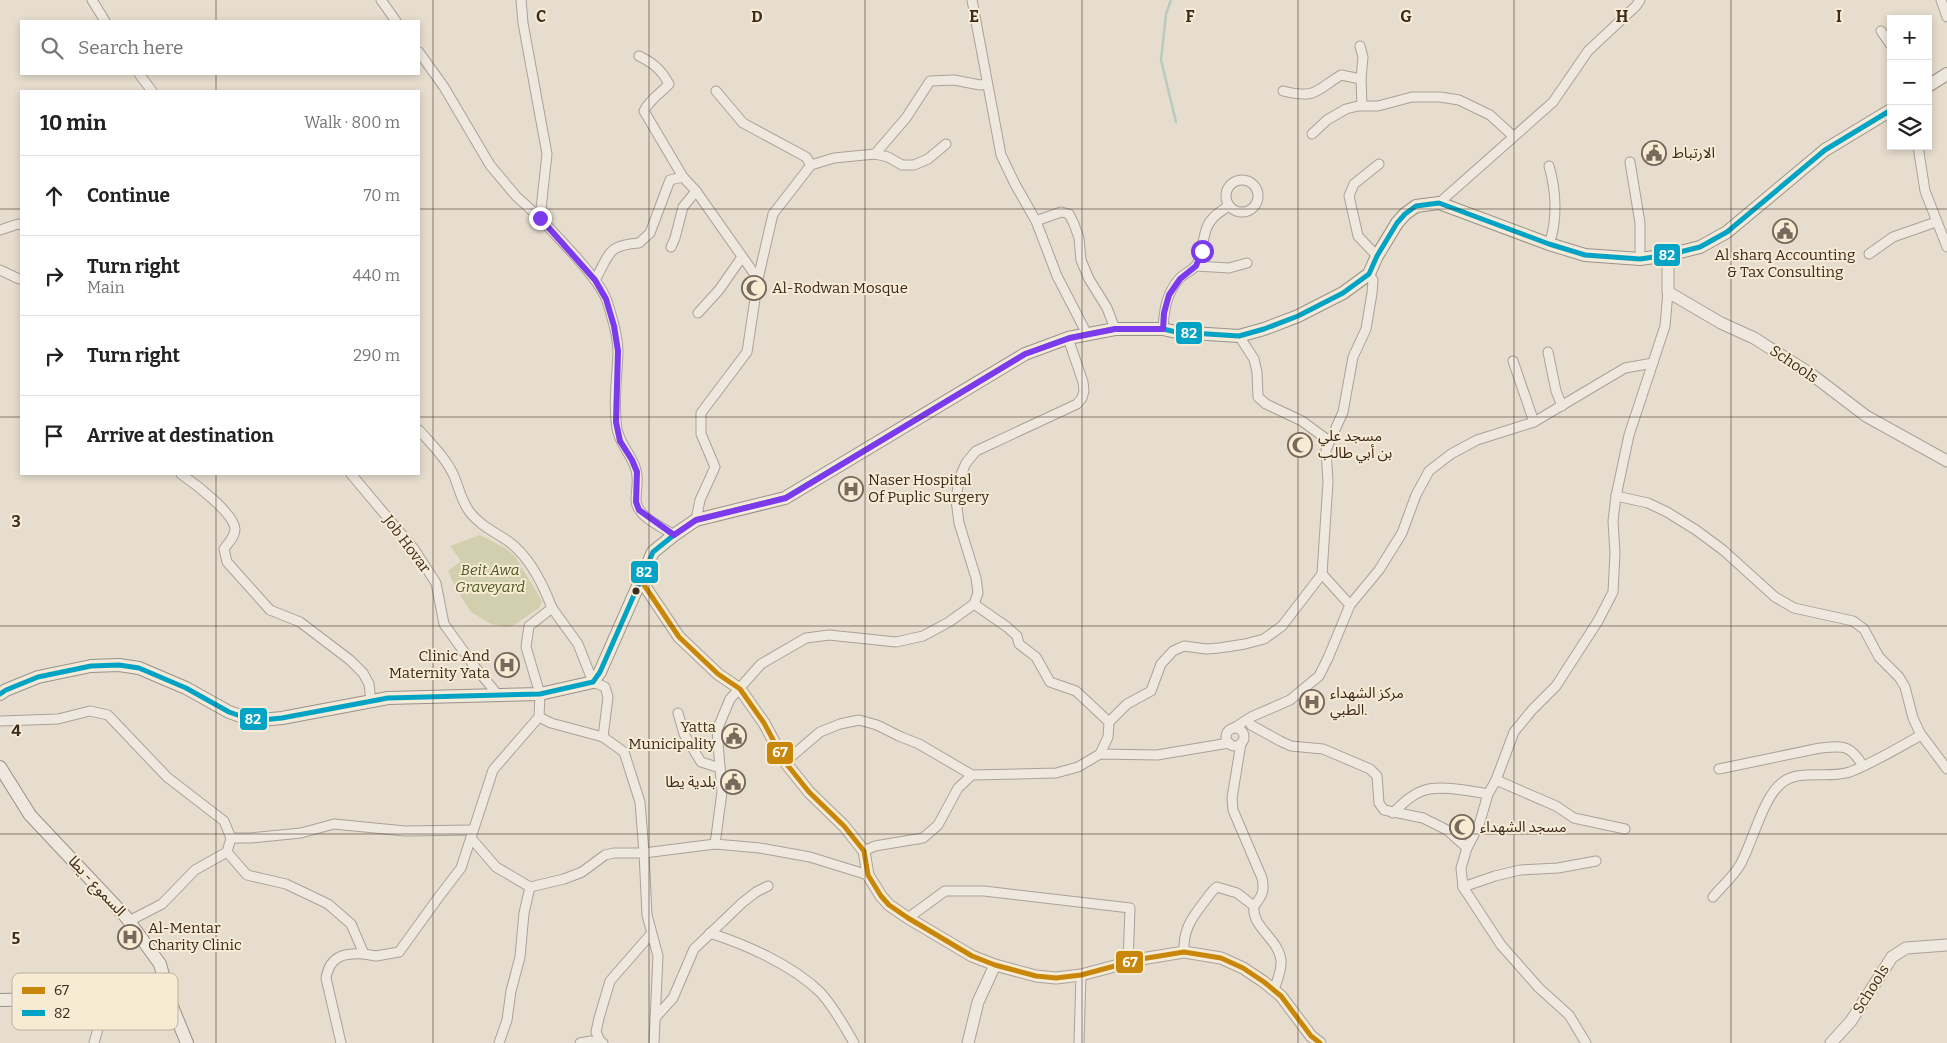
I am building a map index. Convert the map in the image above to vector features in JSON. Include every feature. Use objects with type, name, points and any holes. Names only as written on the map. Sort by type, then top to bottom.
[{"type":"main road","points":[[1932,83],[1947,74]]},
{"type":"main road","points":[[0,694],[38,677],[91,666],[119,665],[139,668],[186,688],[229,712],[246,718],[262,720],[388,698],[540,694],[593,682],[600,672],[653,552],[674,535],[696,520],[786,498],[1025,354],[1068,338],[1115,329],[1163,329],[1176,332],[1239,336],[1264,329],[1298,316],[1343,293],[1369,274],[1377,256],[1397,223],[1416,206],[1439,204],[1585,255],[1640,259],[1700,246],[1727,232],[1825,150],[1887,112]]},
{"type":"main road","name":"السموع - يطا","points":[[0,767],[30,815],[129,922],[160,964],[162,973]]},
{"type":"main road","name":"السموع - يطا","points":[[178,1021],[187,1043]]},
{"type":"street","points":[[92,0],[104,20]]},
{"type":"street","points":[[382,0],[395,20]]},
{"type":"street","points":[[522,0],[523,23],[547,154],[540,218]]},
{"type":"street","points":[[972,0],[977,18],[1001,155],[1036,221],[1057,276],[1087,334]]},
{"type":"street","points":[[1439,204],[1553,102],[1588,51],[1640,0]]},
{"type":"street","points":[[1941,0],[1947,17]]},
{"type":"street","points":[[1881,31],[1887,39]]},
{"type":"street","points":[[1360,46],[1364,57],[1360,79],[1362,105]]},
{"type":"street","points":[[420,53],[444,87],[490,165],[516,196],[540,218],[595,280],[606,299],[614,326],[618,351],[616,422],[620,441],[637,472],[636,502],[639,510],[674,535]]},
{"type":"street","points":[[639,56],[654,64],[664,74],[669,84],[662,92],[649,101],[644,111],[683,177],[696,190],[758,279]]},
{"type":"street","points":[[140,75],[151,90]]},
{"type":"street","points":[[1284,91],[1298,94],[1314,94],[1341,76],[1360,79]]},
{"type":"street","points":[[875,154],[906,118],[930,81],[954,80],[988,84]]},
{"type":"street","points":[[716,91],[743,123],[806,157],[811,166]]},
{"type":"street","points":[[1312,134],[1327,120],[1346,109],[1362,105],[1378,106],[1412,96],[1440,96],[1459,100],[1490,115],[1513,136]]},
{"type":"street","points":[[696,520],[700,500],[716,467],[701,434],[701,413],[747,352],[758,279],[773,214],[811,166],[834,158],[875,154],[888,157],[902,165],[914,165],[928,159],[946,144]]},
{"type":"street","points":[[1919,150],[1925,191],[1947,247]]},
{"type":"street","points":[[1630,162],[1640,223],[1640,259]]},
{"type":"street","points":[[1377,256],[1358,236],[1349,196],[1354,184],[1379,164]]},
{"type":"street","points":[[1549,166],[1555,183],[1554,218],[1549,244]]},
{"type":"street","points":[[595,280],[614,248],[622,244],[639,243],[650,233],[670,180],[683,177]]},
{"type":"street","points":[[671,247],[676,238],[683,207],[696,190]]},
{"type":"street","points":[[1163,329],[1164,313],[1169,295],[1180,279],[1196,266],[1202,251],[1206,231],[1212,218],[1228,206]]},
{"type":"street","points":[[1036,221],[1061,212],[1069,214],[1079,238],[1081,260],[1089,279],[1107,308],[1115,329]]},
{"type":"street","points":[[1869,254],[1893,237],[1936,222]]},
{"type":"street","points":[[0,230],[20,225]]},
{"type":"street","points":[[1586,1043],[1569,1015],[1539,988],[1501,945],[1463,887],[1461,868],[1467,848],[1479,825],[1488,794],[1496,780],[1514,732],[1532,710],[1556,686],[1610,602],[1614,592],[1613,521],[1616,496],[1629,434],[1665,326],[1668,292],[1668,254]]},
{"type":"street","points":[[698,313],[718,290],[742,257]]},
{"type":"street","points":[[1196,266],[1229,268],[1248,263]]},
{"type":"street","points":[[0,270],[19,279]]},
{"type":"street","points":[[1100,754],[1108,737],[1109,722],[1127,704],[1151,691],[1161,664],[1173,651],[1184,646],[1206,649],[1219,648],[1264,639],[1277,631],[1287,620],[1322,574],[1328,482],[1326,455],[1343,412],[1353,358],[1366,329],[1369,317],[1373,280],[1369,274]]},
{"type":"street","name":"Schools","points":[[1668,292],[1721,323],[1754,338],[1811,374],[1866,416],[1947,461]]},
{"type":"street","points":[[1239,336],[1254,359],[1257,372],[1258,397],[1266,404],[1302,420],[1330,441]]},
{"type":"street","points":[[714,844],[722,792],[717,730],[730,698],[761,664],[806,638],[828,635],[896,642],[923,636],[974,604],[978,593],[976,578],[959,523],[956,500],[959,479],[966,464],[976,451],[1077,404],[1082,398],[1084,391],[1083,382],[1068,338]]},
{"type":"street","points":[[1548,352],[1556,391],[1562,406]]},
{"type":"street","points":[[1513,362],[1534,422]]},
{"type":"street","points":[[1274,990],[1280,973],[1281,961],[1279,952],[1271,938],[1255,918],[1254,906],[1263,895],[1264,888],[1257,862],[1233,810],[1232,798],[1237,760],[1234,738],[1251,716],[1290,700],[1319,676],[1350,605],[1379,570],[1402,533],[1416,495],[1429,471],[1451,454],[1477,440],[1534,422],[1625,368],[1653,363]]},
{"type":"street","points":[[420,431],[442,456],[470,512],[483,525],[510,542],[525,558],[544,587],[552,608],[578,644],[593,682],[605,687],[608,697],[603,737]]},
{"type":"street","points":[[182,475],[198,486],[234,524],[235,531],[233,537],[224,549],[227,562],[270,610],[300,622],[357,666],[369,684],[371,702]]},
{"type":"street","name":"Job Hovar","points":[[352,475],[414,549],[436,583],[444,624],[475,667],[498,694]]},
{"type":"street","points":[[1616,496],[1648,503],[1696,530],[1723,550],[1775,597],[1794,608],[1853,622],[1864,629],[1879,657],[1899,677],[1905,687],[1913,718],[1921,735],[1947,769]]},
{"type":"street","points":[[1322,574],[1350,605]]},
{"type":"street","points":[[640,580],[679,637],[718,674],[740,689],[764,723],[785,762],[809,792],[844,826],[864,851],[868,875],[881,896],[889,905],[908,918],[972,956],[995,965],[1036,976],[1056,978],[1081,975],[1184,952],[1221,958],[1242,968],[1274,990],[1297,1016],[1314,1041]]},
{"type":"street","points":[[974,604],[1007,626],[1017,636],[1019,644],[1036,657],[1050,682],[1076,691],[1109,722]]},
{"type":"street","points":[[341,1043],[326,978],[328,968],[333,962],[350,953],[376,956],[399,952],[461,868],[493,770],[539,717],[540,694],[526,647],[529,626],[552,608]]},
{"type":"street","points":[[785,762],[820,732],[840,724],[859,720],[877,725],[920,744],[972,775],[1056,773],[1078,767],[1100,754],[1157,755],[1234,738],[1273,708]]},
{"type":"street","points":[[0,721],[58,719],[90,711],[108,715],[167,777],[224,821],[231,838],[227,852],[195,870],[162,904],[129,922]]},
{"type":"street","points":[[678,713],[684,734],[702,762],[720,768]]},
{"type":"street","points":[[539,717],[552,723],[603,737],[624,752],[640,802],[647,915],[658,956],[654,1043]]},
{"type":"street","points":[[1251,724],[1271,737],[1291,746],[1323,749],[1370,769],[1377,776],[1379,803],[1384,810],[1423,818],[1447,830],[1467,848]]},
{"type":"street","points":[[1713,897],[1738,867],[1768,802],[1775,789],[1782,782],[1794,777],[1840,775],[1863,766],[1921,735]]},
{"type":"street","points":[[1719,769],[1837,746],[1851,749],[1856,753],[1863,766]]},
{"type":"street","points":[[864,851],[876,846],[923,838],[938,825],[958,788],[972,775]]},
{"type":"street","points":[[1496,780],[1556,806],[1574,818],[1625,829]]},
{"type":"street","points":[[1393,813],[1409,798],[1426,789],[1457,789],[1488,794]]},
{"type":"street","points":[[231,838],[250,838],[301,832],[334,824],[405,831],[472,834]]},
{"type":"street","points":[[472,834],[496,867],[530,887],[564,879],[582,872],[605,855],[614,852],[644,853],[714,844],[760,848],[810,856],[868,875]]},
{"type":"street","points":[[227,852],[247,875],[286,884],[328,904],[351,924],[364,954]]},
{"type":"street","points":[[1463,887],[1520,870],[1558,868],[1596,861]]},
{"type":"street","points":[[655,1018],[673,998],[694,949],[742,903],[756,892],[768,886]]},
{"type":"street","points":[[499,1043],[507,1020],[511,991],[520,957],[524,913],[530,887]]},
{"type":"street","points":[[1184,952],[1184,941],[1190,919],[1212,890],[1217,888],[1237,893],[1254,906]]},
{"type":"street","points":[[908,918],[946,892],[984,891],[1130,908],[1128,963]]},
{"type":"street","points":[[710,933],[740,943],[803,978],[821,994],[840,1019],[854,1043]]},
{"type":"street","points":[[602,1043],[596,1032],[610,981],[651,934]]},
{"type":"street","name":"Schools","points":[[1831,1043],[1852,1020],[1892,956],[1906,948],[1947,945]]},
{"type":"street","points":[[968,1043],[978,1002],[995,965]]},
{"type":"street","points":[[1078,1043],[1081,975]]},
{"type":"street","points":[[94,1043],[98,1030]]},
{"type":"street","points":[[580,1043],[591,1041],[602,1043]]},
{"type":"green space","name":"Beit Awa Graveyard","points":[[480,535],[505,548],[515,556],[542,601],[539,608],[514,625],[507,627],[491,624],[471,612],[456,589],[448,571],[461,561],[450,546]]},
{"type":"waterway","points":[[1171,0],[1166,14],[1161,60],[1176,122]]},
{"type":"transit line","name":"82","points":[[0,694],[38,677],[91,666],[119,665],[139,668],[186,688],[229,712],[246,718],[261,720],[282,718],[388,698],[540,694],[593,682],[600,672],[653,552],[674,535],[696,520],[785,498],[1025,354],[1068,338],[1115,329],[1163,329],[1176,332],[1239,336],[1264,329],[1298,316],[1343,293],[1369,274],[1377,256],[1397,223],[1416,206],[1439,203],[1549,244],[1585,255],[1640,259],[1668,255],[1700,247],[1727,232],[1825,150],[1887,112]]},
{"type":"transit line","name":"67","points":[[640,579],[679,637],[718,674],[740,689],[764,723],[785,762],[809,792],[844,826],[864,851],[868,875],[881,896],[889,905],[908,918],[972,956],[995,965],[1036,976],[1056,978],[1081,975],[1141,959],[1184,952],[1221,958],[1243,968],[1281,996],[1311,1036],[1320,1043]]},
{"type":"place","name":"الارتباط","points":[[1654,153]]},
{"type":"place","name":"Al sharq Accounting & Tax Consulting","points":[[1785,231]]},
{"type":"place","name":"Al-Rodwan Mosque","points":[[754,288]]},
{"type":"place","name":"مسجد علي بن أبي طالب","points":[[1300,445]]},
{"type":"place","name":"Naser Hospital Of Puplic Surgery","points":[[851,489]]},
{"type":"place","name":"Clinic And Maternity Yata","points":[[507,665]]},
{"type":"place","name":"مركز الشهداء الطبي.","points":[[1312,702]]},
{"type":"place","name":"Yatta Municipality","points":[[734,736]]},
{"type":"place","name":"بلدية يطا","points":[[733,782]]},
{"type":"place","name":"مسجد الشهداء","points":[[1462,827]]},
{"type":"place","name":"Al-Mentar Charity Clinic","points":[[130,937]]},
{"type":"route","points":[[540,218],[595,280],[606,299],[614,326],[618,351],[616,382],[617,431],[620,441],[637,472],[636,502],[639,510],[648,518],[674,535],[696,520],[786,498],[1025,354],[1070,338],[1115,329],[1163,329],[1164,313],[1169,295],[1180,279],[1196,266],[1202,251]]}]
